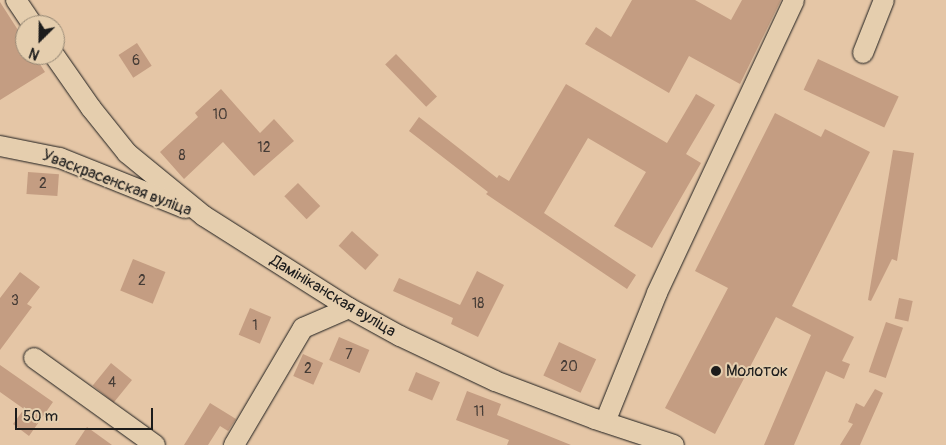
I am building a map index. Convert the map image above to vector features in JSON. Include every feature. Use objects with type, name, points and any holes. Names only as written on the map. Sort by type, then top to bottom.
[{"type":"street","points":[[16,0],[26,15]]},
{"type":"street","points":[[605,422],[657,293],[794,0]]},
{"type":"street","points":[[863,53],[884,0]]},
{"type":"street","name":"Дамініканская вуліца","points":[[61,65],[91,108],[127,153],[204,216],[349,308],[400,336],[495,381],[605,422],[674,445]]},
{"type":"street","name":"Уваскрасенская вуліца","points":[[0,146],[60,158],[204,216]]},
{"type":"street","points":[[234,445],[303,328],[349,308]]},
{"type":"street","points":[[34,358],[155,445]]},
{"type":"building","points":[[632,0],[695,0],[731,20],[742,0],[781,0],[740,84],[689,56],[669,93],[585,44],[596,27],[611,37]]},
{"type":"building","points":[[0,2],[15,25],[15,65],[40,65],[45,72],[0,100]]},
{"type":"building","points":[[137,43],[152,66],[133,78],[119,55]]},
{"type":"building","points":[[396,54],[437,96],[426,107],[385,64]]},
{"type":"building","points":[[818,59],[899,97],[884,127],[804,90]]},
{"type":"building","points":[[566,84],[667,143],[696,94],[715,105],[686,154],[701,163],[652,248],[614,226],[646,172],[588,138],[544,213],[636,275],[627,289],[486,194],[488,192],[409,131],[419,117],[497,178],[499,175],[509,181]]},
{"type":"building","points":[[221,89],[260,133],[274,119],[294,141],[254,176],[223,142],[184,179],[160,152],[198,117],[195,113]]},
{"type":"building","points":[[775,113],[821,137],[825,129],[870,152],[792,306],[854,337],[842,361],[850,364],[844,379],[826,371],[794,445],[764,445],[811,335],[776,317],[715,434],[665,408],[728,288],[695,271]]},
{"type":"building","points":[[893,150],[914,153],[897,261],[892,259],[871,301],[868,300]]},
{"type":"building","points":[[28,172],[59,174],[57,196],[26,194]]},
{"type":"building","points":[[298,183],[320,206],[307,219],[284,196]]},
{"type":"building","points":[[352,231],[379,255],[365,270],[339,246]]},
{"type":"building","points":[[133,259],[165,272],[153,304],[120,291]]},
{"type":"building","points":[[477,271],[504,285],[478,337],[451,324],[453,318],[393,291],[399,278],[460,305]]},
{"type":"building","points":[[20,272],[40,287],[27,304],[32,307],[0,350],[0,298]]},
{"type":"building","points":[[899,298],[913,301],[908,321],[895,319]]},
{"type":"building","points":[[250,308],[271,317],[260,344],[239,335]]},
{"type":"building","points":[[886,322],[903,328],[886,378],[869,372]]},
{"type":"building","points":[[339,337],[369,350],[360,373],[329,360]]},
{"type":"building","points":[[559,342],[596,359],[581,393],[543,376]]},
{"type":"building","points":[[303,354],[323,363],[313,385],[293,376]]},
{"type":"building","points":[[111,363],[132,380],[114,403],[93,386]]},
{"type":"building","points":[[0,365],[53,402],[29,436],[13,424],[24,409],[0,392]]},
{"type":"building","points":[[416,372],[440,382],[432,401],[408,390]]},
{"type":"building","points":[[875,389],[883,393],[860,445],[840,445],[853,424],[848,422],[856,403],[864,407]]},
{"type":"building","points":[[467,391],[501,404],[497,415],[571,445],[507,445],[509,440],[456,420]]},
{"type":"building","points":[[210,403],[236,419],[228,431],[220,426],[208,445],[184,445]]},
{"type":"building","points":[[87,427],[112,445],[75,445]]},
{"type":"place","name":"Молоток","points":[[716,371]]}]
